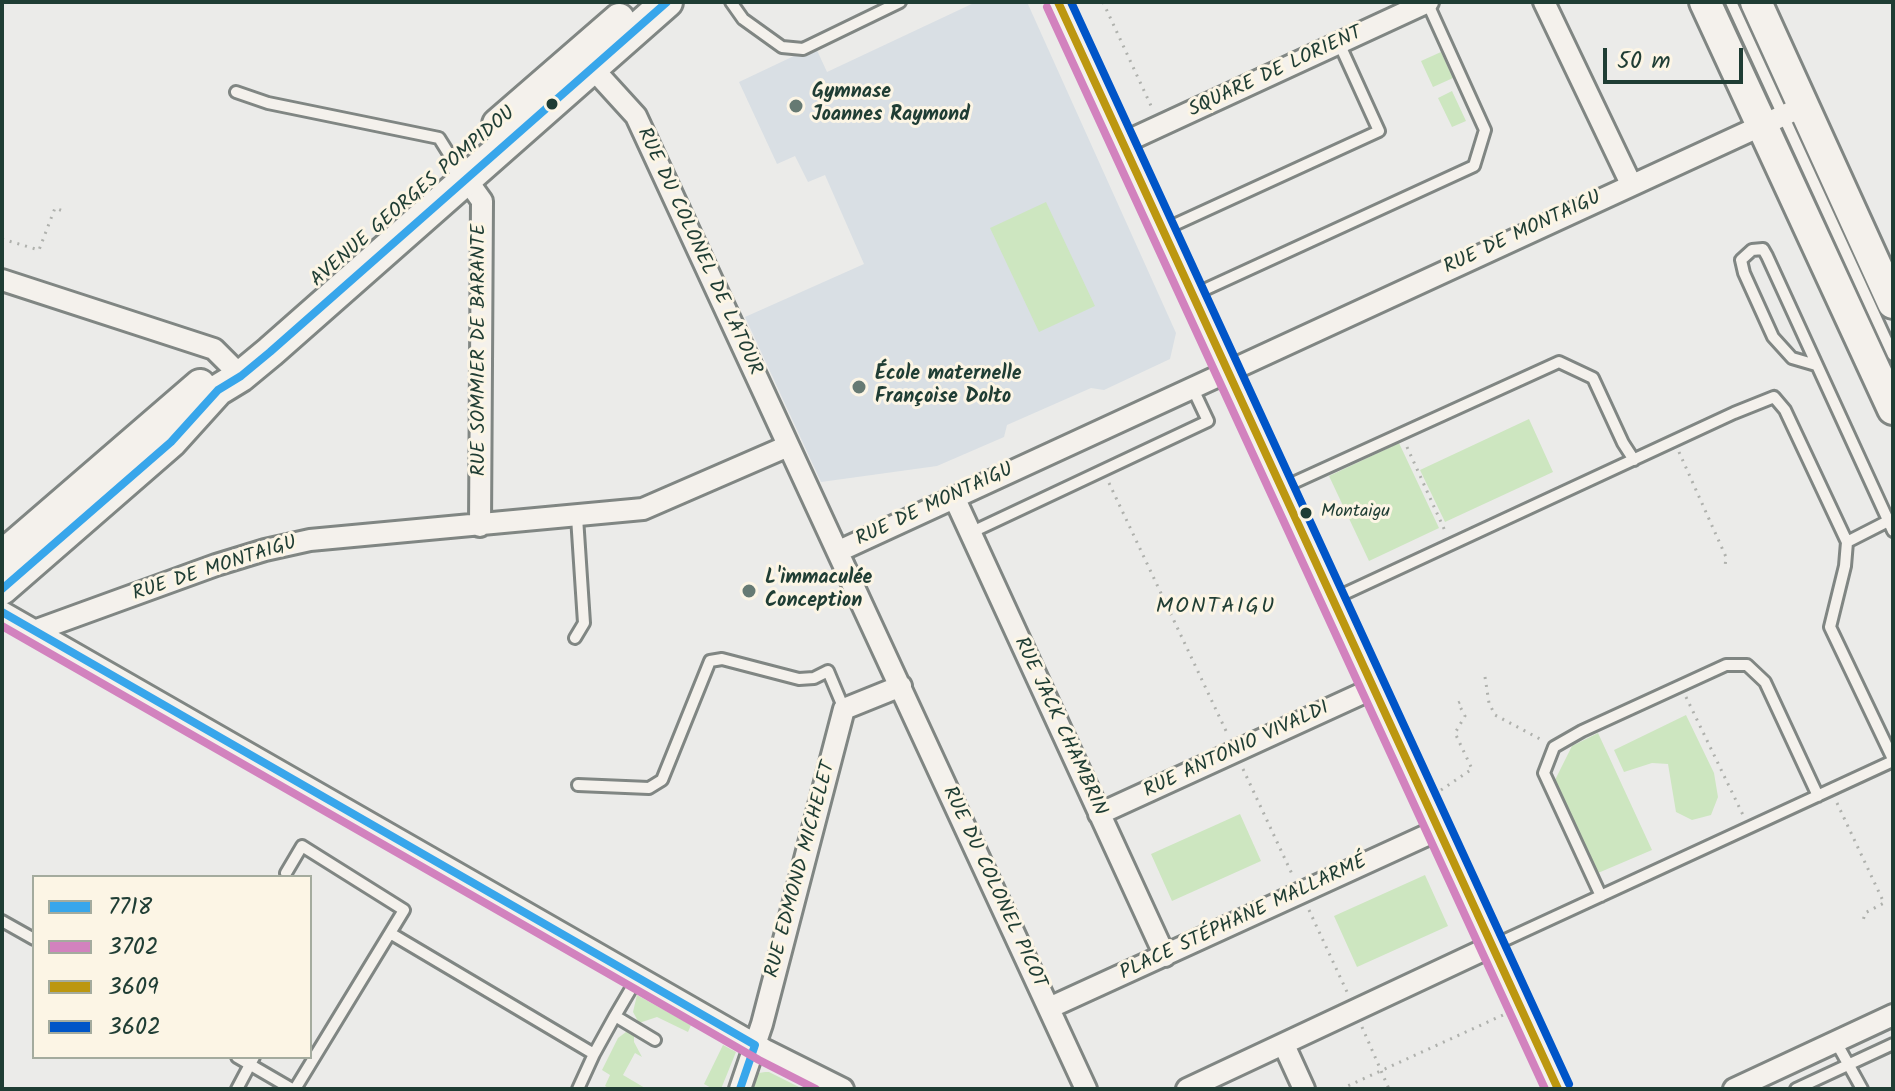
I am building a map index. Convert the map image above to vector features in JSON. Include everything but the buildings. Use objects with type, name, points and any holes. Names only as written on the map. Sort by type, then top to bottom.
[{"type":"main road","name":"AVENUE GEORGES POMPIDOU","points":[[586,61],[637,2]]},
{"type":"main road","name":"AVENUE GEORGES POMPIDOU","points":[[234,369],[586,61],[667,2]]},
{"type":"main road","points":[[1705,2],[1783,116],[1893,303]]},
{"type":"main road","points":[[1756,2],[1783,116],[1893,409]]},
{"type":"main road","points":[[2,556],[234,369]]},
{"type":"main road","points":[[2,589],[171,442],[234,369]]},
{"type":"street","points":[[1058,2],[1558,1089]]},
{"type":"street","name":"SQUARE DE LORIENT","points":[[1123,143],[1339,43],[1404,7],[1428,2]]},
{"type":"street","points":[[1544,2],[1631,184]]},
{"type":"street","name":"RUE DU COLONEL DE LATOUR","points":[[586,61],[636,116],[788,446]]},
{"type":"street","name":"RUE DE MONTAIGU","points":[[37,630],[265,550],[310,540],[643,509],[788,446],[839,551],[1783,116]]},
{"type":"street","name":"RUE SOMMIER DE BARANTE","points":[[460,171],[482,201],[480,526]]},
{"type":"street","points":[[2,280],[214,349],[234,369]]},
{"type":"street","name":"RUE JACK CHAMBRIN","points":[[954,497],[1165,956]]},
{"type":"street","name":"RUE DU COLONEL PICOT","points":[[839,551],[1086,1089]]},
{"type":"street","points":[[2,612],[755,1045],[843,1089]]},
{"type":"street","points":[[844,709],[901,686]]},
{"type":"street","name":"RUE ANTONIO VIVALDI","points":[[1099,814],[1374,688]]},
{"type":"street","name":"RUE EDMOND MICHELET","points":[[740,1089],[755,1045],[844,709]]},
{"type":"street","name":"PLACE STÉPHANE MALLARMÉ","points":[[1049,1008],[1165,956],[1435,821]]},
{"type":"street","points":[[1187,1089],[1492,946]]},
{"type":"street","points":[[1734,1089],[1893,1015]]},
{"type":"street","points":[[1284,1045],[1304,1089]]},
{"type":"lane","points":[[731,2],[743,19],[782,47],[803,49],[900,2]]},
{"type":"lane","points":[[1193,295],[1474,166],[1485,130],[1428,2]]},
{"type":"lane","points":[[1731,2],[1893,355]]},
{"type":"lane","points":[[1163,230],[1379,131],[1339,43]]},
{"type":"lane","points":[[236,92],[268,103],[439,138],[460,171]]},
{"type":"lane","points":[[1816,365],[1792,358],[1773,337],[1744,273],[1741,260],[1752,250],[1763,249],[1767,256],[1891,523],[1847,542]]},
{"type":"lane","points":[[1282,488],[1559,362],[1593,378],[1634,460]]},
{"type":"lane","points":[[970,533],[1208,421],[1192,387]]},
{"type":"lane","points":[[1333,599],[1774,397],[1785,410],[1847,542],[1845,566],[1830,627],[1893,760],[1492,946]]},
{"type":"lane","points":[[575,638],[584,623],[577,517]]},
{"type":"lane","points":[[578,785],[649,788],[662,780],[710,661],[722,659],[799,679],[814,678],[828,671],[844,709]]},
{"type":"lane","points":[[1601,896],[1544,773],[1554,747],[1582,731],[1726,665],[1747,665],[1765,682],[1818,796]]},
{"type":"lane","points":[[286,873],[302,846],[404,910],[312,1058]]},
{"type":"lane","points":[[2,921],[32,938]]},
{"type":"lane","points":[[390,933],[594,1054]]},
{"type":"lane","points":[[578,1089],[632,987]]},
{"type":"lane","points":[[615,1016],[655,1040]]},
{"type":"lane","points":[[1836,1042],[1862,1089]]},
{"type":"lane","points":[[1796,1089],[1893,1044]]},
{"type":"lane","points":[[237,1089],[252,1061],[293,1089],[312,1059]]},
{"type":"path","points":[[1103,2],[1160,126]]},
{"type":"path","points":[[2,239],[39,250],[55,208],[63,211]]},
{"type":"path","points":[[1401,435],[1452,545]]},
{"type":"path","points":[[1675,441],[1726,557],[1725,567]]},
{"type":"path","points":[[1103,470],[1197,671]]},
{"type":"path","points":[[1485,677],[1489,703],[1495,715],[1554,747]]},
{"type":"path","points":[[1435,821],[1444,806],[1437,793],[1472,769],[1455,733],[1465,716],[1460,702]]},
{"type":"path","points":[[1341,1089],[1521,1007]]},
{"type":"shaded area","points":[[976,2],[1027,2],[1176,333],[1170,359],[1104,390],[1091,388],[1007,425],[1004,437],[937,466],[821,482],[745,317],[864,264],[825,175],[808,182],[795,156],[777,164],[739,82],[815,46],[827,72]]},
{"type":"green space","points":[[1441,52],[1453,78],[1433,87],[1421,61]]},
{"type":"green space","points":[[1452,91],[1466,121],[1452,127],[1438,98]]},
{"type":"green space","points":[[1046,202],[1095,306],[1039,332],[990,228]]},
{"type":"green space","points":[[1529,419],[1553,472],[1445,522],[1420,470]]},
{"type":"green space","points":[[1399,443],[1439,528],[1369,561],[1329,476]]},
{"type":"green space","points":[[1686,715],[1714,773],[1718,797],[1711,815],[1692,820],[1676,812],[1668,764],[1652,763],[1624,772],[1614,750]]},
{"type":"green space","points":[[1598,733],[1652,850],[1598,873],[1554,782],[1572,746]]},
{"type":"green space","points":[[1240,814],[1261,861],[1172,901],[1151,854]]},
{"type":"green space","points":[[1425,875],[1448,926],[1357,967],[1334,916]]},
{"type":"green space","points":[[637,995],[691,1025],[688,1032],[657,1017],[639,1023],[633,1012]]},
{"type":"green space","points":[[626,1032],[634,1033],[634,1042],[642,1057],[635,1053],[623,1075],[645,1088],[610,1089],[605,1086],[610,1075],[602,1070],[618,1038]]},
{"type":"green space","points":[[723,1045],[736,1052],[721,1089],[713,1089],[704,1084]]},
{"type":"green space","points":[[769,1072],[803,1089],[748,1089],[759,1073]]},
{"type":"transit line","name":"7718","points":[[2,589],[171,442],[218,390],[270,352],[667,2]]},
{"type":"transit line","name":"3609","points":[[1058,2],[1558,1089]]},
{"type":"transit line","name":"3602","points":[[1071,2],[1569,1084]]},
{"type":"transit line","name":"3702","points":[[1047,7],[1545,1089]]},
{"type":"transit line","name":"7718","points":[[2,612],[755,1045],[740,1089]]},
{"type":"transit line","name":"3702","points":[[2,626],[759,1060],[816,1089]]},
{"type":"place","name":"Gymnase Joannes Raymond","points":[[796,106]]},
{"type":"place","name":"École maternelle Françoise Dolto","points":[[859,387]]},
{"type":"place","name":"Montaigu","points":[[1306,513]]},
{"type":"place","name":"L'immaculée Conception","points":[[749,591]]},
{"type":"district","name":"MONTAIGU","points":[[1216,608]]}]
